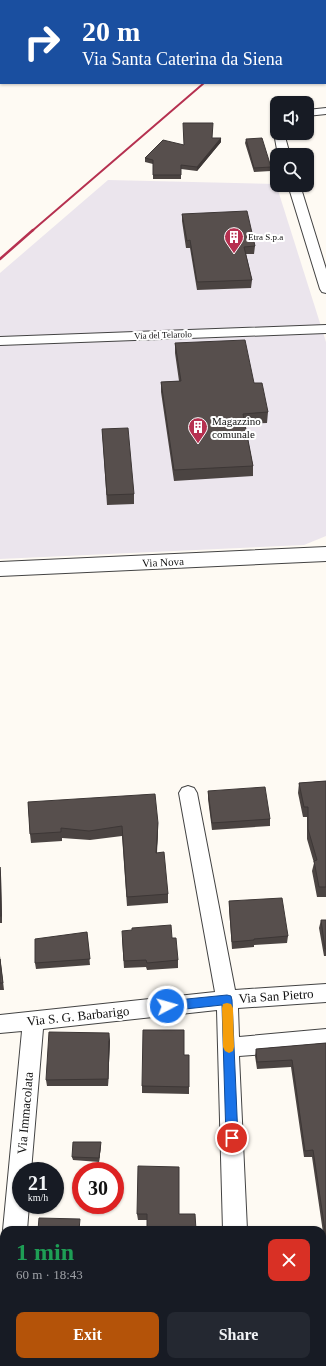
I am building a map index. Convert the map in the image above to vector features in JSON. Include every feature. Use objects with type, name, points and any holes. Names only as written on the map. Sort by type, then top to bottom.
[{"type":"street","points":[[314,113],[326,111]]},
{"type":"street","points":[[296,192],[326,289]]},
{"type":"street","name":"Via del Telarolo","points":[[0,341],[326,329]]},
{"type":"street","name":"Via Nova","points":[[0,569],[325,553]]},
{"type":"street","points":[[188,793],[227,1000],[235,1226]]},
{"type":"street","name":"Via San Pietro","points":[[227,1000],[326,993]]},
{"type":"street","name":"Via S. G. Barbarigo","points":[[0,1024],[227,1000]]},
{"type":"street","name":"Via Immacolata","points":[[15,1226],[33,1020]]},
{"type":"street","points":[[229,1047],[326,1038]]},
{"type":"shaded area","points":[[108,180],[270,184],[270,192],[279,192],[326,342],[326,536],[304,545],[0,559],[0,273]]},
{"type":"building","points":[[183,123],[213,123],[212,138],[221,138],[197,167],[181,165],[181,175],[153,175],[153,160],[145,158],[163,140],[184,145]]},
{"type":"building","points":[[262,138],[270,167],[254,168],[246,139]]},
{"type":"building","name":"Etra S.p.a","points":[[247,211],[255,246],[244,247],[252,280],[197,282],[190,240],[187,241],[182,214]]},
{"type":"building","points":[[245,340],[254,383],[262,383],[268,412],[243,414],[253,466],[174,470],[161,382],[181,381],[175,343]]},
{"type":"building","points":[[128,428],[134,494],[107,495],[102,429]]},
{"type":"building","points":[[326,781],[326,887],[319,887],[314,861],[317,860],[308,829],[308,807],[304,807],[299,783]]},
{"type":"building","points":[[265,787],[270,819],[212,823],[208,791]]},
{"type":"building","points":[[155,794],[158,823],[156,853],[164,852],[168,894],[127,897],[122,826],[89,831],[61,828],[61,832],[30,834],[28,802]]},
{"type":"building","points":[[0,867],[1,916],[0,916]]},
{"type":"building","points":[[282,898],[288,936],[232,942],[229,901]]},
{"type":"building","points":[[321,920],[326,920],[326,949],[325,949]]},
{"type":"building","points":[[171,925],[172,938],[176,938],[178,960],[147,963],[146,960],[124,961],[122,931],[132,930],[132,928]]},
{"type":"building","points":[[87,932],[90,959],[35,963],[35,939]]},
{"type":"building","points":[[0,959],[3,983],[0,983]]},
{"type":"building","points":[[143,1030],[184,1030],[184,1055],[189,1055],[189,1087],[142,1086]]},
{"type":"building","points":[[49,1032],[109,1033],[108,1079],[46,1080]]},
{"type":"building","points":[[326,1043],[326,1226],[324,1226],[313,1150],[305,1151],[292,1060],[257,1062],[256,1049]]},
{"type":"building","points":[[73,1142],[101,1142],[99,1158],[72,1157]]},
{"type":"building","points":[[138,1166],[179,1167],[179,1214],[195,1214],[196,1226],[147,1226],[147,1214],[137,1214]]},
{"type":"building","points":[[39,1218],[80,1219],[79,1226],[38,1226]]},
{"type":"railway","points":[[32,231],[203,84]]},
{"type":"railway","points":[[0,259],[33,230]]},
{"type":"slow traffic","points":[[227,1008],[229,1047]]},
{"type":"place","name":"Etra S.p.a","points":[[234,254]]},
{"type":"place","name":"Magazzino comunale","points":[[198,444]]},
{"type":"route","points":[[167,1006],[227,1000],[232,1138]]}]
